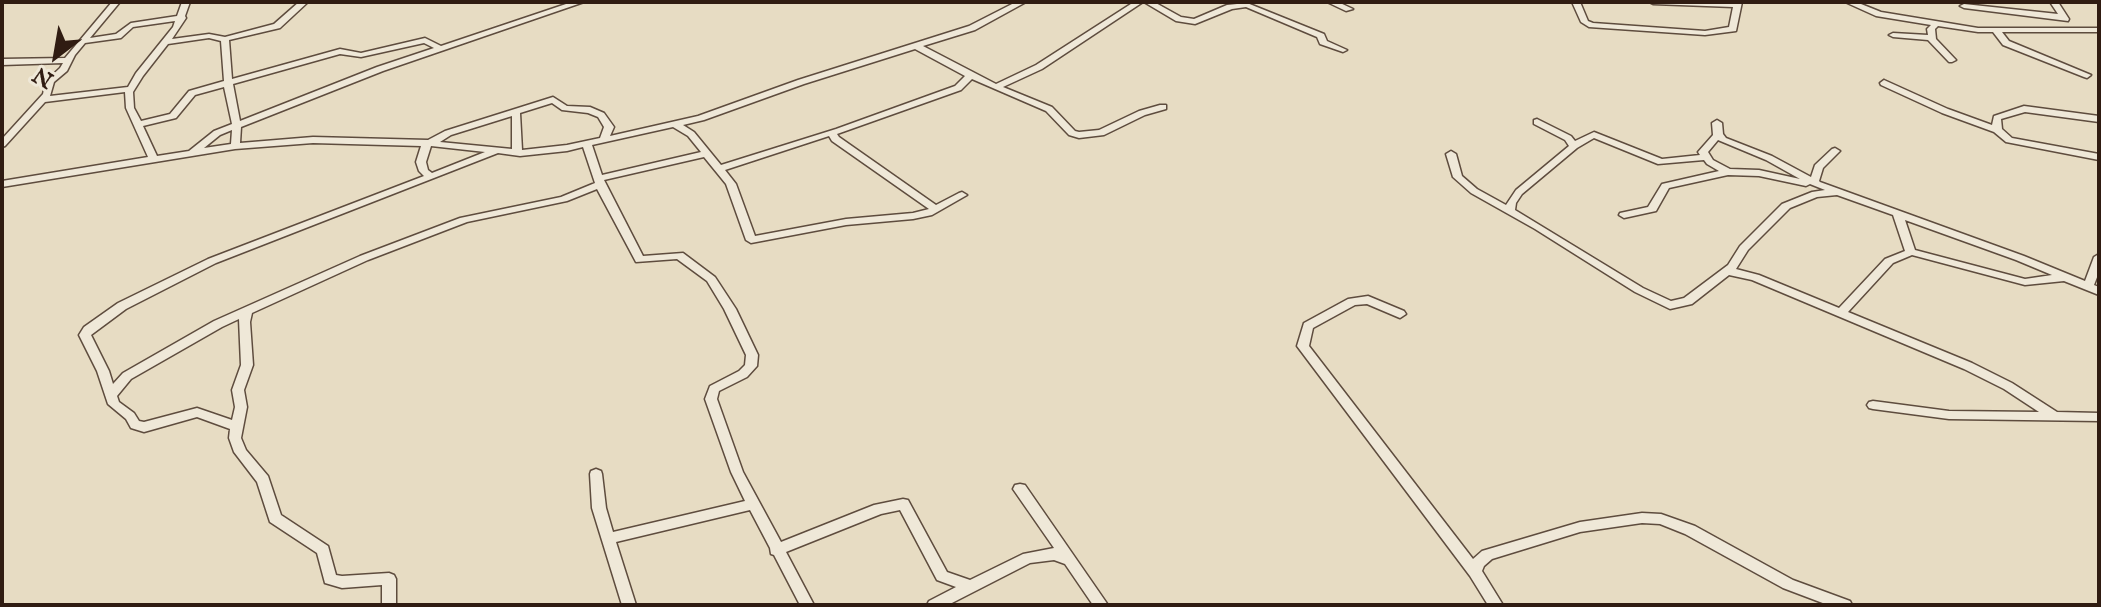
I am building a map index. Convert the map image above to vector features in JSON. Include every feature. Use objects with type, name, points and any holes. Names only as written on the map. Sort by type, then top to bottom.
[{"type":"street","points":[[2,144],[49,92],[49,84],[116,2]]},
{"type":"street","points":[[154,160],[129,102],[131,89],[182,18],[186,2]]},
{"type":"street","points":[[165,42],[209,36],[225,39],[277,26],[304,2]]},
{"type":"street","points":[[190,154],[205,140],[237,125],[438,47],[580,2]]},
{"type":"street","points":[[2,184],[235,146],[333,140],[517,152],[587,144],[675,124],[972,28],[1022,2]]},
{"type":"street","points":[[997,87],[1044,64],[1139,2]]},
{"type":"street","points":[[1148,2],[1179,19],[1195,22],[1230,7],[1247,5],[1321,36],[1323,42],[1343,50]]},
{"type":"street","points":[[1331,2],[1349,9]]},
{"type":"street","points":[[1576,2],[1585,22],[1592,25],[1705,33],[1733,29],[1738,4],[1653,2]]},
{"type":"street","points":[[1849,2],[1868,11],[1985,31],[2097,30]]},
{"type":"street","points":[[2054,2],[2063,17]]},
{"type":"street","points":[[1963,10],[1985,31]]},
{"type":"street","points":[[1963,10],[2063,17],[2097,30]]},
{"type":"street","points":[[82,41],[116,37],[131,25],[182,18]]},
{"type":"street","points":[[1936,24],[1931,29],[1931,38],[1940,51],[1952,60]]},
{"type":"street","points":[[1997,32],[2006,43],[2087,75]]},
{"type":"street","points":[[1893,35],[1931,38]]},
{"type":"street","points":[[225,39],[228,84],[237,125],[235,146]]},
{"type":"street","points":[[137,125],[173,116],[192,93],[340,51],[361,55],[425,40],[438,47]]},
{"type":"street","points":[[916,46],[970,76],[1049,109],[1072,133],[1079,135],[1101,133],[1142,113],[1163,107]]},
{"type":"street","points":[[2,62],[68,60]]},
{"type":"street","points":[[720,168],[819,136],[835,135],[958,88],[970,76]]},
{"type":"street","points":[[1884,83],[1945,111],[1997,130]]},
{"type":"street","points":[[42,100],[131,89]]},
{"type":"street","points":[[432,177],[424,171],[421,162],[428,144],[448,133],[553,100],[565,108],[590,110],[601,115],[609,124],[603,141]]},
{"type":"street","points":[[2099,119],[2024,109],[1996,119],[2001,136],[2022,144],[2099,157]]},
{"type":"street","points":[[516,112],[517,152]]},
{"type":"street","points":[[1537,122],[1568,138],[1574,146]]},
{"type":"street","points":[[675,124],[691,134],[720,168],[736,194],[748,237],[755,240],[846,222],[913,216],[936,209],[962,195]]},
{"type":"street","points":[[1705,157],[1704,149],[1717,129],[1815,183],[2094,289],[2099,257]]},
{"type":"street","points":[[835,135],[936,209]]},
{"type":"street","points":[[1511,206],[1574,146],[1594,135],[1661,162],[1705,157],[1728,172]]},
{"type":"street","points":[[587,144],[599,182],[640,260],[679,255],[711,279],[730,309],[752,355],[751,366],[743,374],[719,385],[711,399],[737,472],[807,605]]},
{"type":"street","points":[[1815,183],[1818,167],[1835,151]]},
{"type":"street","points":[[237,427],[197,412],[138,427],[114,404],[103,371],[85,335],[101,319],[212,261],[495,152]]},
{"type":"street","points":[[110,396],[127,376],[247,310],[364,258],[454,224],[564,199],[599,182],[705,154]]},
{"type":"street","points":[[1451,154],[1458,177],[1490,201],[1511,206],[1639,290],[1670,305],[1688,301],[1728,271],[1744,248],[1786,206],[1815,194],[1837,192]]},
{"type":"street","points":[[1624,215],[1652,209],[1665,186],[1728,172],[1747,171],[1815,183]]},
{"type":"street","points":[[1898,214],[1911,252]]},
{"type":"street","points":[[1842,312],[1889,261],[1911,252],[2025,282],[2065,277]]},
{"type":"street","points":[[1728,271],[1755,277],[1992,377],[2053,415]]},
{"type":"street","points":[[1400,314],[1368,300],[1352,302],[1307,327],[1303,346],[1475,572],[1496,605]]},
{"type":"street","points":[[247,310],[244,322],[247,365],[238,390],[241,407],[235,438],[240,452],[263,480],[275,518],[323,550],[330,579],[342,582],[389,579],[389,605]]},
{"type":"street","points":[[104,379],[127,376]]},
{"type":"street","points":[[1873,405],[1949,415],[2099,417]]},
{"type":"street","points":[[596,474],[599,508],[629,605]]},
{"type":"street","points":[[1020,489],[1101,605]]},
{"type":"street","points":[[608,539],[753,504]]},
{"type":"street","points":[[776,550],[879,509],[903,504],[907,505],[942,576],[969,586]]},
{"type":"street","points":[[1465,560],[1482,558],[1580,527],[1642,518],[1661,519],[1690,530],[1788,584],[1845,605]]},
{"type":"street","points":[[934,605],[1028,558],[1054,554],[1067,559]]},
{"type":"street","points":[[1475,572],[1482,558]]}]
